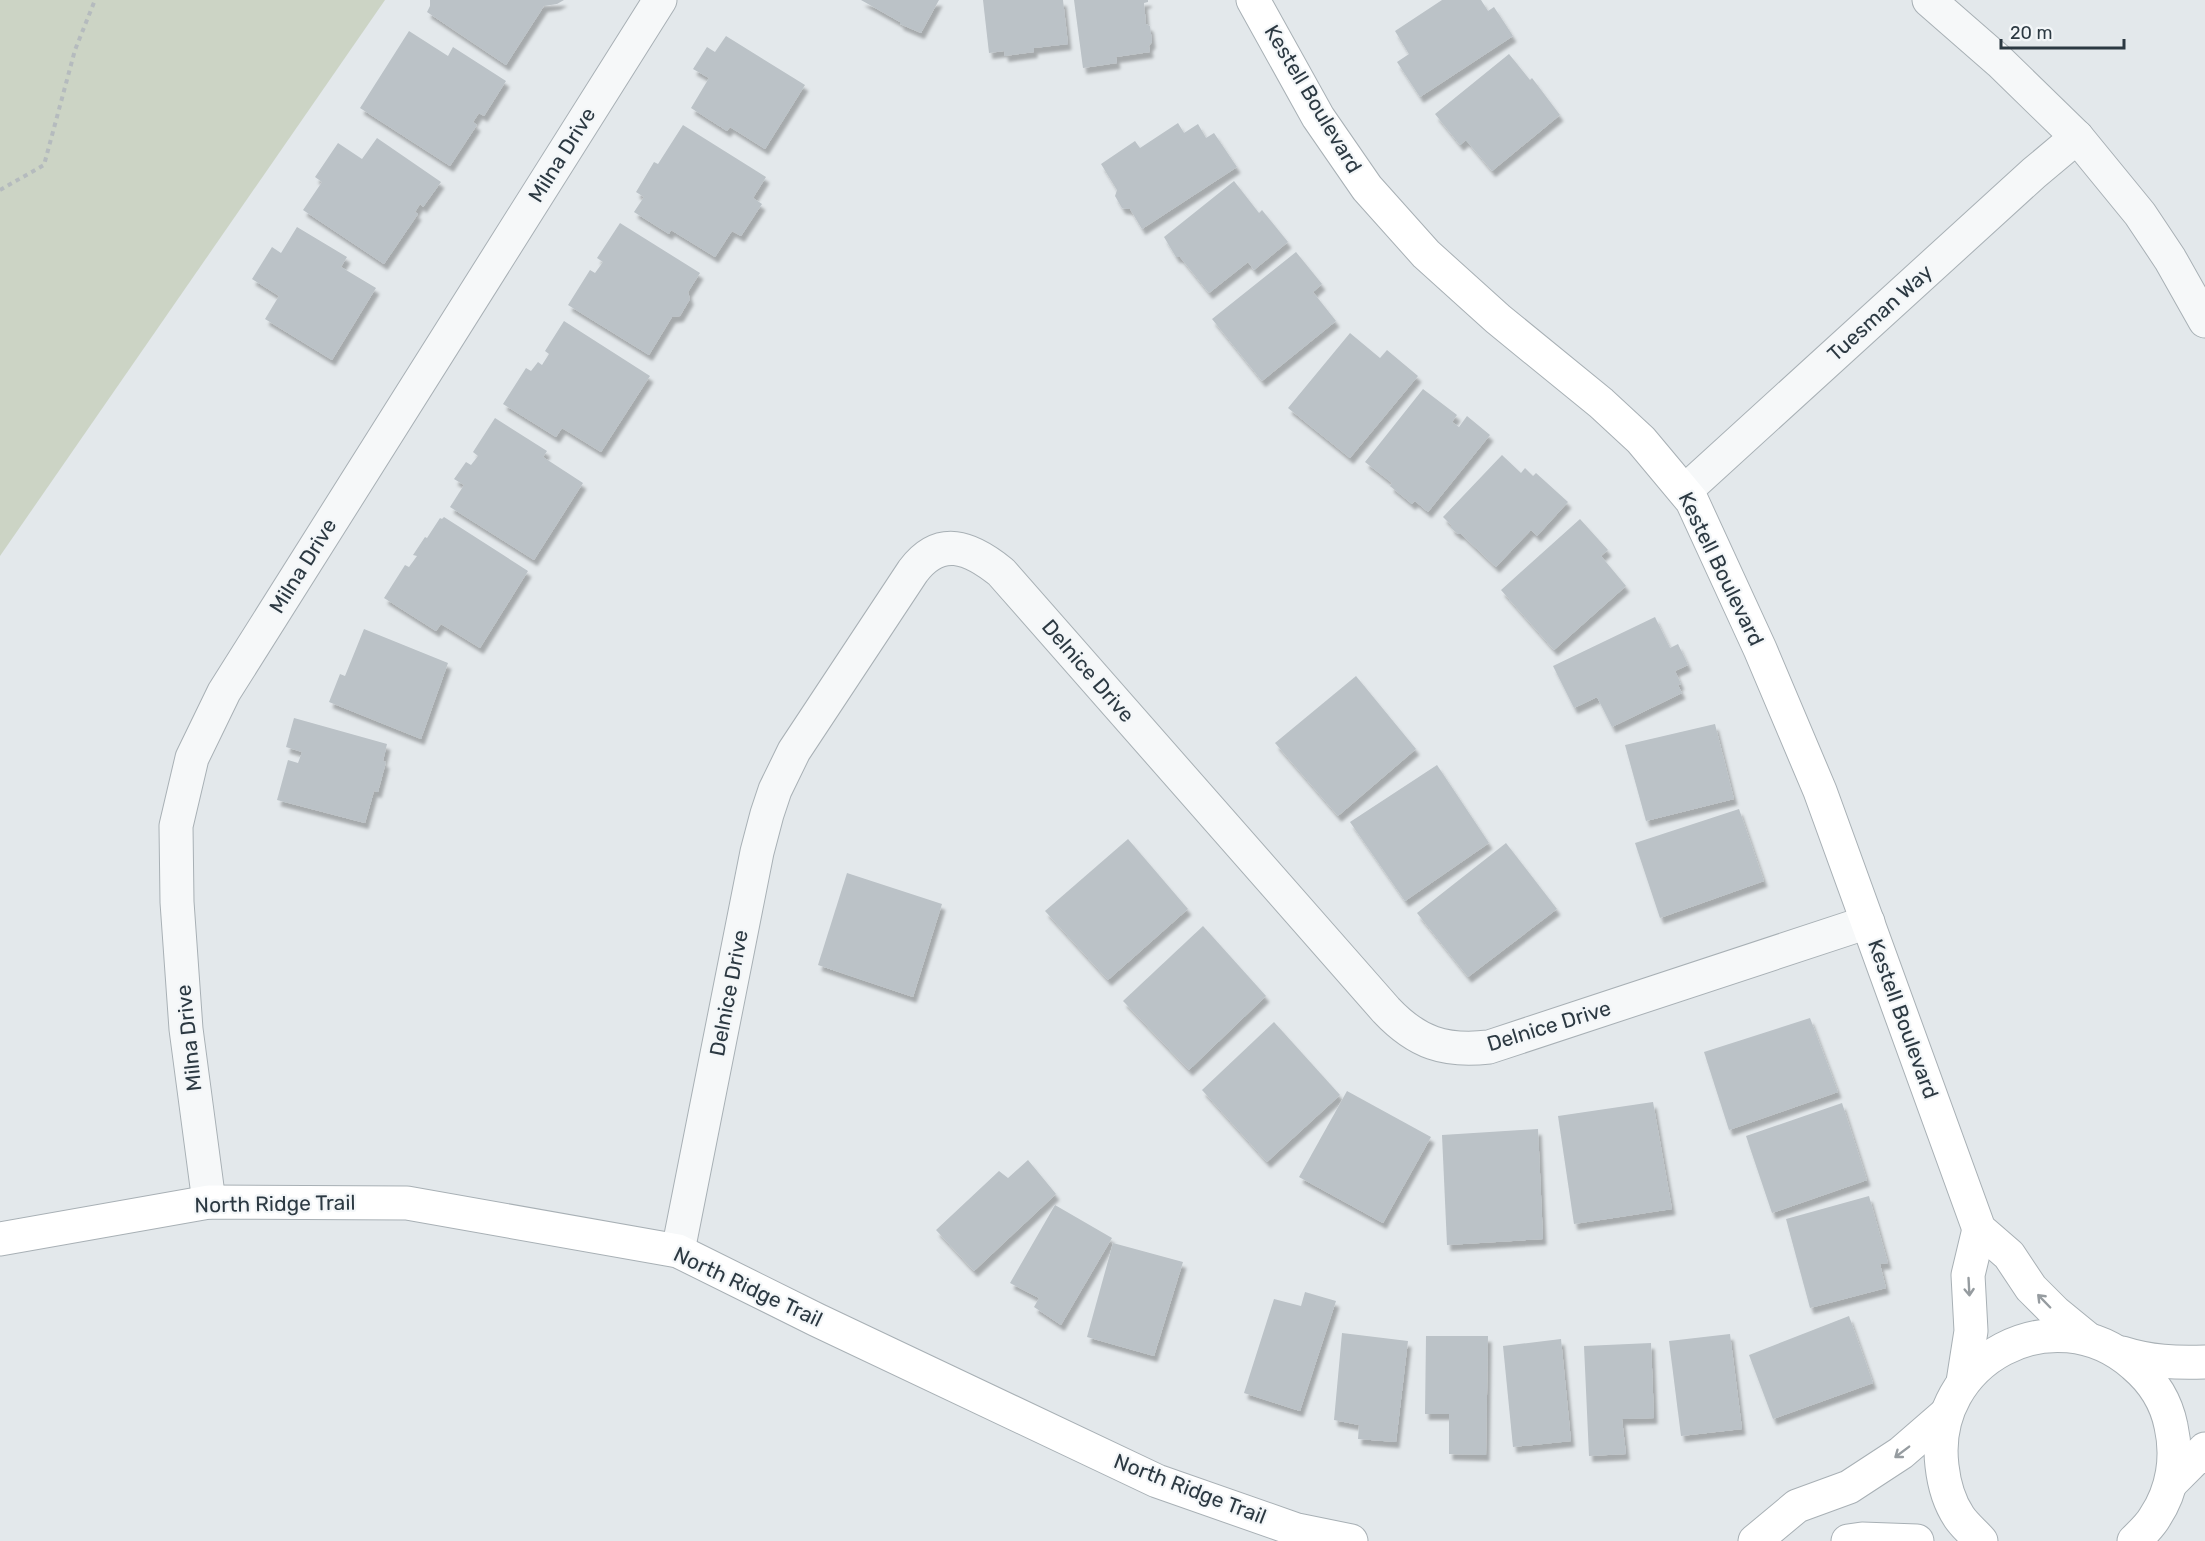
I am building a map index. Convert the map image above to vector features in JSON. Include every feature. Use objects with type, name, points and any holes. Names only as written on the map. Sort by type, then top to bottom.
[{"type":"street","name":"Milna Drive","points":[[209,1202],[186,1029],[177,902],[176,826],[192,758],[224,692],[660,0]]},
{"type":"street","name":"Kestell Boulevard","points":[[1253,0],[1318,117],[1367,188],[1426,254],[1498,319],[1601,403],[1641,440],[1685,491],[1706,529],[1820,791],[1979,1229],[2009,1255],[2031,1288],[2055,1312],[2088,1339]]},
{"type":"street","points":[[1929,0],[2000,62],[2077,136],[2140,214],[2170,259],[2205,321]]},
{"type":"street","name":"Tuesman Way","points":[[1685,491],[2077,136]]},
{"type":"street","name":"Delnice Drive","points":[[678,1251],[757,852],[775,790],[795,751],[913,571],[921,561],[940,549],[960,549],[972,552],[1001,572],[1386,1010],[1403,1027],[1425,1041],[1453,1048],[1489,1047],[1868,922]]},
{"type":"street","name":"North Ridge Trail","points":[[0,1239],[209,1202],[407,1203],[678,1251],[1157,1481],[1296,1535],[1351,1541]]},
{"type":"street","points":[[1963,1382],[1971,1331],[1968,1275],[1979,1229]]},
{"type":"street","points":[[1981,1541],[1959,1517],[1944,1485],[1940,1449],[1946,1414],[1963,1382],[1988,1357],[2019,1341],[2054,1335],[2088,1339],[2144,1360],[2205,1362]]},
{"type":"street","points":[[2121,1353],[2148,1377],[2167,1409],[2175,1445],[2172,1482]]},
{"type":"street","points":[[1755,1541],[1797,1506],[1849,1487],[1901,1453],[1946,1414]]},
{"type":"street","points":[[2146,1533],[2172,1482],[2205,1449]]},
{"type":"street","points":[[1848,1541],[1862,1539],[1917,1541]]},
{"type":"path","points":[[0,190],[44,165],[75,50],[95,0]]},
{"type":"green space","points":[[0,0],[385,0],[0,556]]},
{"type":"building","points":[[430,0],[564,0],[557,4],[544,6],[506,65],[427,12]]},
{"type":"building","points":[[861,0],[939,0],[921,33],[900,24]]},
{"type":"building","points":[[983,0],[1063,0],[1068,44],[1034,48],[1034,52],[1005,56],[1004,51],[989,53]]},
{"type":"building","points":[[1074,0],[1148,0],[1144,3],[1146,24],[1150,26],[1152,42],[1149,46],[1150,52],[1116,57],[1117,63],[1083,68]]},
{"type":"building","points":[[1442,0],[1481,0],[1488,11],[1494,7],[1513,36],[1420,97],[1397,62],[1409,54],[1395,31]]},
{"type":"building","points":[[409,31],[448,56],[453,47],[506,81],[484,116],[479,113],[473,122],[477,125],[450,166],[360,108]]},
{"type":"building","points":[[726,36],[805,85],[765,149],[730,127],[727,131],[691,108],[709,78],[693,69],[707,47],[715,52]]},
{"type":"building","points":[[1509,54],[1530,80],[1532,78],[1560,115],[1492,171],[1466,140],[1460,145],[1435,114]]},
{"type":"building","points":[[1178,123],[1184,133],[1198,124],[1206,138],[1214,133],[1237,167],[1142,229],[1130,209],[1122,208],[1115,196],[1117,190],[1101,164],[1135,141],[1140,148]]},
{"type":"building","points":[[683,125],[766,177],[753,198],[762,204],[741,236],[732,231],[715,257],[671,230],[669,234],[634,212],[644,197],[636,192],[654,162],[658,164]]},
{"type":"building","points":[[377,138],[441,182],[423,207],[420,204],[415,212],[418,214],[384,264],[303,210],[322,182],[315,177],[338,143],[362,159]]},
{"type":"building","points":[[1234,181],[1259,213],[1262,210],[1288,242],[1254,270],[1248,262],[1209,293],[1180,257],[1176,257],[1164,237]]},
{"type":"building","points":[[620,223],[700,273],[688,292],[690,299],[680,316],[672,317],[649,355],[568,305],[590,270],[595,273],[603,262],[597,258]]},
{"type":"building","points":[[297,227],[347,257],[341,267],[376,288],[332,360],[265,319],[279,296],[252,279],[272,247],[281,253]]},
{"type":"building","points":[[1296,252],[1322,284],[1313,292],[1336,321],[1262,381],[1212,319]]},
{"type":"building","points":[[564,321],[650,376],[601,452],[562,428],[556,437],[503,404],[526,368],[531,371],[538,362],[542,365],[549,354],[545,351]]},
{"type":"building","points":[[1350,333],[1380,358],[1387,350],[1418,376],[1350,458],[1288,408]]},
{"type":"building","points":[[1423,389],[1457,415],[1452,422],[1459,427],[1467,416],[1490,435],[1428,512],[1415,501],[1412,504],[1390,486],[1392,483],[1365,462]]},
{"type":"building","points":[[495,418],[547,451],[543,457],[583,483],[534,560],[450,507],[464,485],[454,479],[466,462],[471,465],[478,456],[473,452]]},
{"type":"building","points":[[1502,455],[1521,473],[1525,468],[1533,476],[1536,473],[1568,502],[1537,536],[1531,530],[1496,567],[1461,534],[1451,528],[1443,517]]},
{"type":"building","points":[[444,517],[528,571],[480,648],[441,624],[436,631],[384,598],[405,565],[409,567],[417,556],[413,555],[425,537],[427,538],[440,518]]},
{"type":"building","points":[[1580,519],[1608,550],[1601,556],[1626,586],[1554,650],[1501,590]]},
{"type":"building","points":[[1655,617],[1670,648],[1678,644],[1688,665],[1675,671],[1682,693],[1612,727],[1597,697],[1574,708],[1553,666]]},
{"type":"building","points":[[364,629],[448,663],[421,739],[329,702],[340,674],[345,676]]},
{"type":"building","points":[[1356,676],[1416,749],[1338,816],[1275,743]]},
{"type":"building","points":[[294,718],[387,744],[383,761],[386,762],[378,792],[374,791],[365,823],[277,800],[288,760],[298,763],[302,752],[286,747]]},
{"type":"building","points":[[1715,724],[1734,799],[1646,821],[1625,745]]},
{"type":"building","points":[[1437,765],[1489,843],[1405,901],[1350,822]]},
{"type":"building","points":[[1739,809],[1764,881],[1660,918],[1635,843]]},
{"type":"building","points":[[1128,839],[1188,909],[1108,980],[1045,911]]},
{"type":"building","points":[[1506,843],[1557,909],[1468,977],[1417,913]]},
{"type":"building","points":[[847,873],[942,904],[913,997],[818,965]]},
{"type":"building","points":[[1203,926],[1266,996],[1189,1070],[1123,1001]]},
{"type":"building","points":[[1810,1018],[1838,1092],[1729,1130],[1704,1052]]},
{"type":"building","points":[[1274,1022],[1340,1095],[1267,1162],[1202,1090]]},
{"type":"building","points":[[1347,1091],[1431,1137],[1383,1223],[1299,1177]]},
{"type":"building","points":[[1653,1102],[1672,1209],[1574,1224],[1558,1116]]},
{"type":"building","points":[[1842,1103],[1867,1180],[1772,1213],[1746,1136]]},
{"type":"building","points":[[1538,1129],[1543,1239],[1447,1245],[1442,1135]]},
{"type":"building","points":[[1028,1160],[1056,1194],[974,1271],[936,1230],[999,1171],[1008,1178]]},
{"type":"building","points":[[1869,1196],[1888,1263],[1880,1264],[1886,1288],[1810,1308],[1786,1219]]},
{"type":"building","points":[[1055,1205],[1112,1238],[1061,1325],[1034,1307],[1039,1298],[1010,1283]]},
{"type":"building","points":[[1113,1243],[1183,1262],[1154,1356],[1087,1337]]},
{"type":"building","points":[[1305,1292],[1336,1301],[1300,1411],[1244,1393],[1274,1299],[1301,1306]]},
{"type":"building","points":[[1849,1316],[1873,1383],[1773,1419],[1749,1355]]},
{"type":"building","points":[[1342,1333],[1408,1341],[1396,1442],[1358,1439],[1359,1425],[1334,1420]]},
{"type":"building","points":[[1730,1334],[1742,1429],[1681,1436],[1669,1341]]},
{"type":"building","points":[[1426,1336],[1488,1336],[1486,1455],[1449,1454],[1449,1414],[1425,1414]]},
{"type":"building","points":[[1561,1339],[1571,1441],[1513,1447],[1503,1346]]},
{"type":"building","points":[[1651,1343],[1654,1418],[1622,1419],[1626,1454],[1589,1456],[1584,1346]]}]
